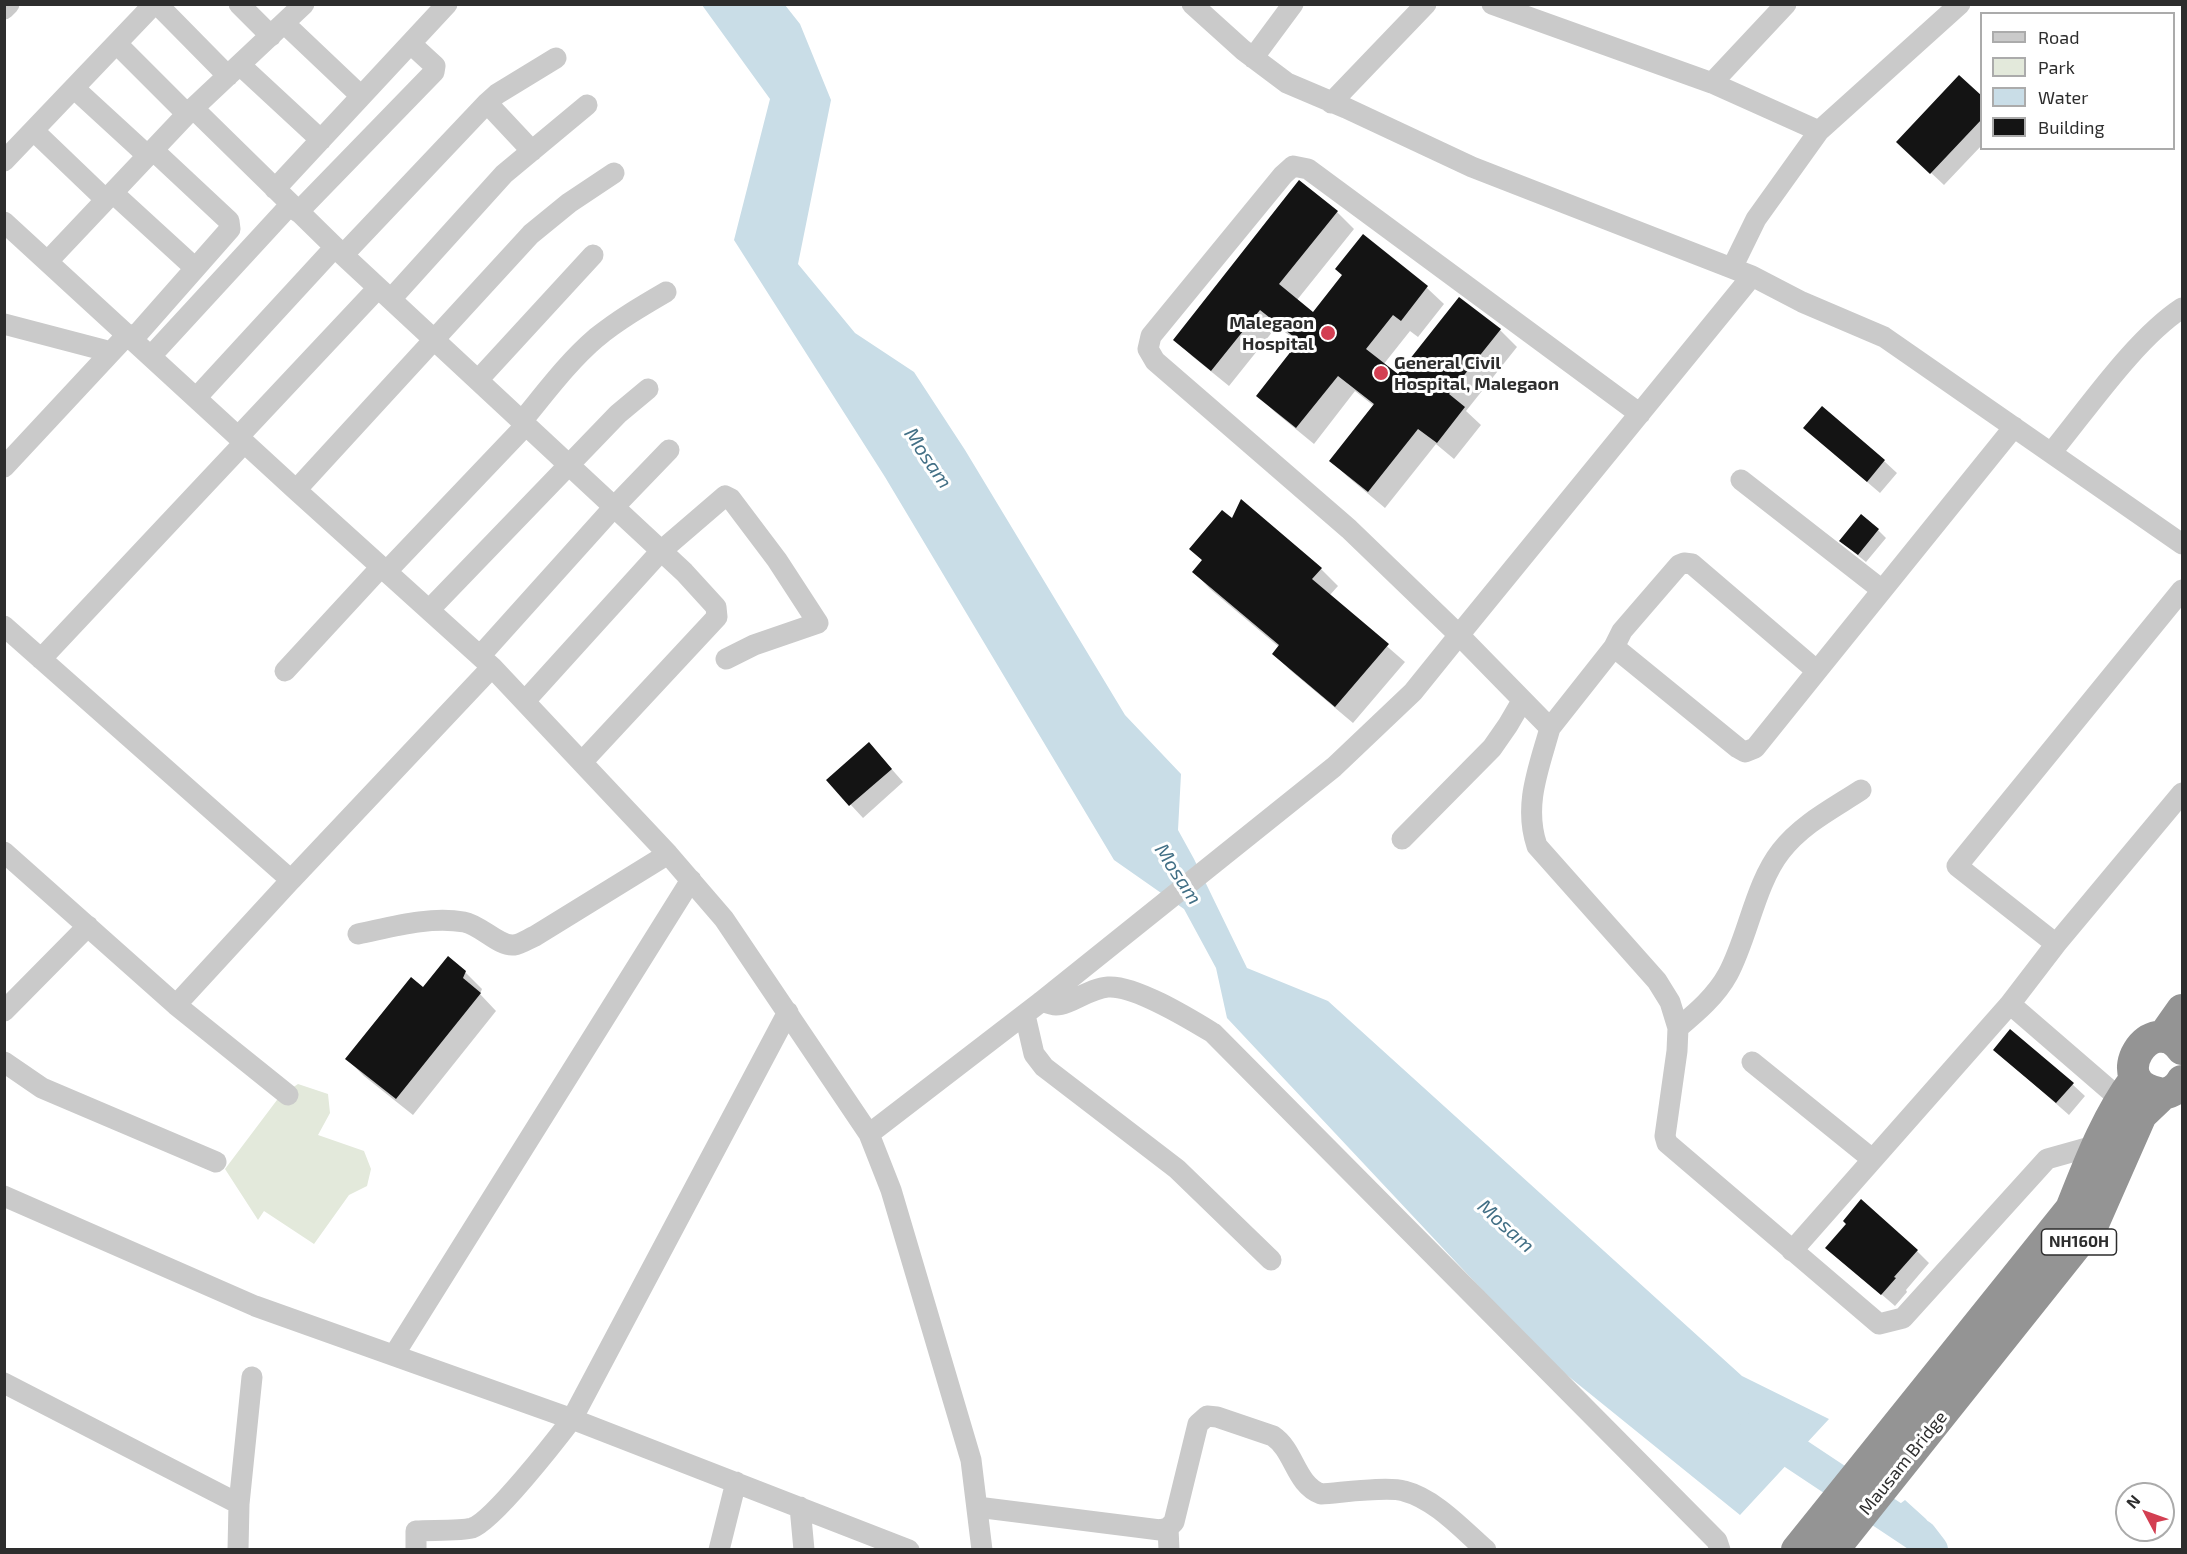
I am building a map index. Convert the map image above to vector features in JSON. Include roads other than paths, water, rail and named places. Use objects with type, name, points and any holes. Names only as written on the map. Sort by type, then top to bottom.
[{"type":"highway","name":"NH160H","points":[[1961,1368],[2071,1209],[2097,1145],[2128,1089],[2136,1050],[2148,1040],[2173,1043],[2182,1010]]},
{"type":"highway","name":"NH160H","points":[[2128,1089],[2173,1088]]},
{"type":"highway","name":"NH160H","points":[[1797,1550],[2093,1224],[2141,1115],[2173,1088]]},
{"type":"highway","name":"Mausam Bridge","points":[[1833,1550],[1961,1368]]},
{"type":"street","points":[[4,9],[9,4]]},
{"type":"street","points":[[4,161],[156,4],[321,140]]},
{"type":"street","points":[[239,4],[277,30],[362,96]]},
{"type":"street","points":[[48,261],[191,111],[304,4]]},
{"type":"street","points":[[276,189],[447,4]]},
{"type":"street","points":[[1192,4],[1253,58],[1287,83],[1472,167],[1742,272],[1802,302],[1884,338],[2182,544]]},
{"type":"street","points":[[1253,58],[1293,4]]},
{"type":"street","points":[[1331,103],[1426,4]]},
{"type":"street","points":[[1492,4],[1712,83],[1819,131]]},
{"type":"street","points":[[1712,83],[1786,4]]},
{"type":"street","points":[[869,1134],[1025,1015],[1334,767],[1413,692],[1640,414],[1742,272],[1756,219],[1819,131],[1960,4]]},
{"type":"street","points":[[151,356],[294,208],[434,72],[435,66],[411,44]]},
{"type":"street","points":[[118,45],[276,189],[384,294],[661,551],[716,607],[717,617],[582,762]]},
{"type":"street","points":[[196,398],[487,103],[497,94],[556,58]]},
{"type":"street","points":[[4,467],[111,352],[130,337],[230,229],[229,221],[75,89]]},
{"type":"street","points":[[487,103],[532,151]]},
{"type":"street","points":[[41,659],[241,440],[384,294],[504,174],[586,105]]},
{"type":"street","points":[[33,131],[195,268]]},
{"type":"street","points":[[1550,728],[1459,635],[1349,529],[1155,360],[1148,349],[1151,336],[1282,175],[1293,166],[1308,169],[1640,414]]},
{"type":"street","points":[[296,490],[531,234],[568,203],[614,173]]},
{"type":"street","points":[[4,222],[486,661],[668,854],[724,919],[869,1134],[891,1190],[971,1460],[982,1550]]},
{"type":"street","points":[[478,380],[593,255]]},
{"type":"street","points":[[285,671],[524,423],[573,360],[622,318],[666,292]]},
{"type":"street","points":[[2051,453],[2146,339],[2182,308]]},
{"type":"street","points":[[4,324],[111,352]]},
{"type":"street","points":[[429,610],[618,414],[648,389]]},
{"type":"street","points":[[1614,647],[1738,748],[1746,752],[1755,748],[2014,427]]},
{"type":"street","points":[[176,1005],[486,661],[614,507],[669,450]]},
{"type":"street","points":[[1741,480],[1882,590]]},
{"type":"street","points":[[525,702],[661,551],[725,496],[777,560],[818,620],[816,625],[754,645],[726,659]]},
{"type":"street","points":[[1817,671],[1692,564],[1684,563],[1679,565],[1622,632],[1614,647],[1550,728],[1530,807],[1532,831],[1537,846],[1657,981],[1670,1002],[1678,1028],[1665,1136],[1667,1143],[1879,1324],[1903,1318],[2047,1159],[2097,1145]]},
{"type":"street","points":[[2056,944],[1957,866],[2182,590]]},
{"type":"street","points":[[4,626],[291,880]]},
{"type":"street","points":[[1402,839],[1492,748],[1522,701]]},
{"type":"street","points":[[1678,1028],[1713,996],[1728,974],[1780,852],[1803,827],[1861,790]]},
{"type":"street","points":[[1792,1251],[2010,1004],[2056,944],[2182,793]]},
{"type":"street","points":[[4,852],[176,1005],[288,1095]]},
{"type":"street","points":[[358,934],[416,923],[464,922],[476,925],[502,942],[514,945],[535,936],[668,854]]},
{"type":"street","points":[[394,1355],[691,880]]},
{"type":"street","points":[[4,1011],[88,926]]},
{"type":"street","points":[[1042,1001],[1058,1005],[1086,992],[1108,987],[1127,989],[1190,1019],[1213,1033],[1627,1448],[1717,1540],[1720,1550]]},
{"type":"street","points":[[2010,1004],[2128,1089]]},
{"type":"street","points":[[416,1550],[416,1531],[472,1528],[489,1517],[572,1419],[788,1012]]},
{"type":"street","points":[[1025,1015],[1035,1054],[1044,1067],[1177,1169],[1271,1260]]},
{"type":"street","points":[[4,1062],[42,1088],[216,1162]]},
{"type":"street","points":[[1752,1062],[1872,1160]]},
{"type":"street","points":[[4,1196],[255,1306],[572,1419],[909,1550]]},
{"type":"street","points":[[238,1550],[239,1504],[252,1377]]},
{"type":"street","points":[[4,1383],[239,1504]]},
{"type":"street","points":[[977,1507],[1160,1530],[1168,1528],[1174,1522],[1198,1424],[1208,1416],[1218,1416],[1281,1441],[1305,1484],[1312,1491],[1321,1494],[1395,1489],[1403,1491],[1425,1501],[1447,1516],[1486,1550]]},
{"type":"street","points":[[719,1550],[736,1482]]},
{"type":"street","points":[[800,1507],[804,1550]]},
{"type":"street","points":[[1168,1528],[1169,1550]]},
{"type":"water","points":[[702,5],[785,5],[800,24],[831,100],[798,264],[855,333],[914,372],[965,450],[1125,715],[1181,774],[1178,830],[1247,968],[1328,1001],[1742,1376],[1829,1419],[1740,1515],[1547,1359],[1227,1018],[1216,968],[1184,909],[1114,860],[885,477],[734,240],[770,99]]},
{"type":"water","points":[[1905,1500],[1926,1519],[1945,1549],[1910,1549],[1884,1516]]},
{"type":"waterway","name":"Mosam","points":[[1757,1428],[1921,1537],[1931,1550]]},
{"type":"place","name":"Malegaon Hospital","points":[[1328,333]]},
{"type":"place","name":"General Civil Hospital, Malegaon","points":[[1381,373]]}]
